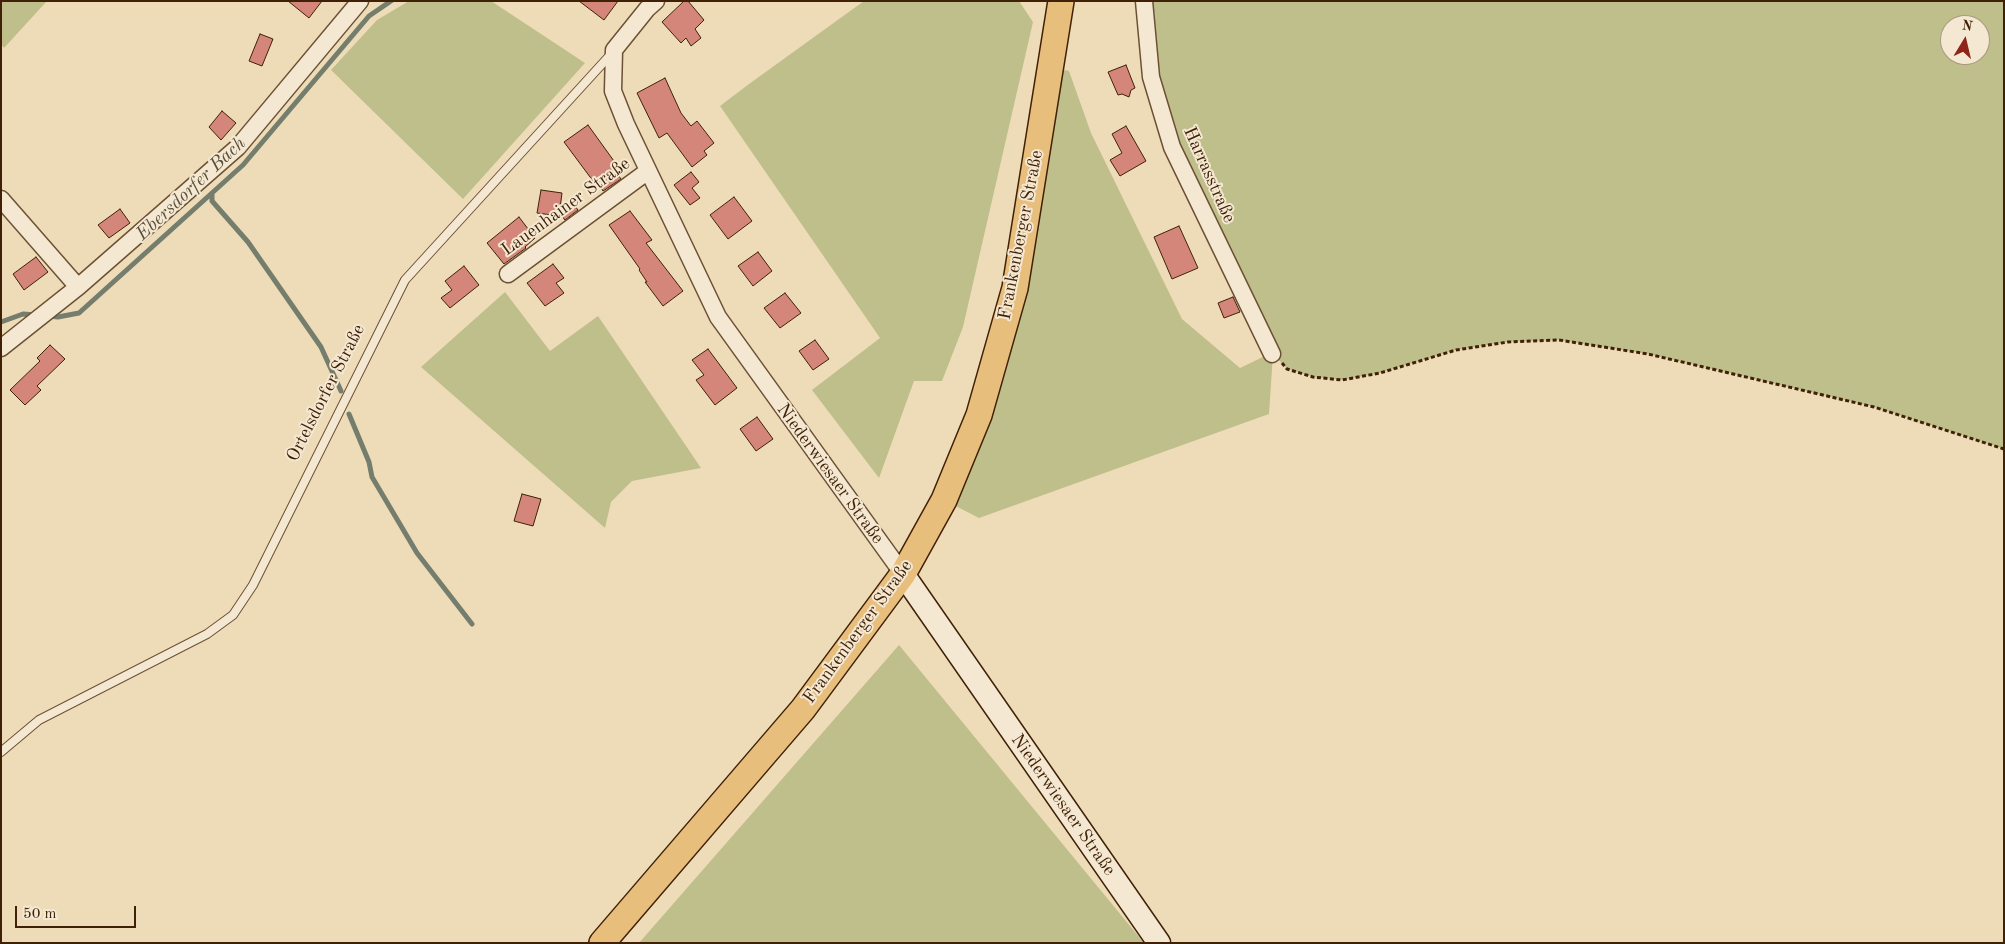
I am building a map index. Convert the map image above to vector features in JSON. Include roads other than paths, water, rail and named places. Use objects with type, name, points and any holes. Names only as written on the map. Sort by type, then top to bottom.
[{"type":"main road","name":"Frankenberger Straße","points":[[602,943],[803,709],[903,574],[944,500],[978,414],[1015,288],[1061,1]]},
{"type":"main road","name":"Niederwiesaer Straße","points":[[903,574],[1159,943]]},
{"type":"street","points":[[1,348],[78,287],[238,146],[360,1]]},
{"type":"street","name":"Ortelsdorfer Straße","points":[[614,50],[647,8],[656,1]]},
{"type":"street","name":"Harrasstraße","points":[[1144,1],[1151,77],[1172,147],[1272,354]]},
{"type":"street","name":"Niederwiesaer Straße","points":[[614,50],[612,91],[648,172],[718,317],[903,574]]},
{"type":"street","name":"Lauenhainer Straße","points":[[508,274],[648,172]]},
{"type":"street","points":[[1,199],[78,287]]},
{"type":"lane","name":"Ortelsdorfer Straße","points":[[1,752],[39,720],[207,634],[232,615],[253,585],[405,280],[614,50]]},
{"type":"waterway","name":"Ebersdorfer Bach","points":[[48,316],[58,317],[79,313],[243,165],[369,16],[391,1]]},
{"type":"waterway","points":[[212,193],[212,201],[248,242],[321,347],[341,391]]},
{"type":"waterway","name":"Ebersdorfer Bach","points":[[1,322],[23,314],[37,315]]},
{"type":"waterway","points":[[349,414],[369,462],[372,477],[417,553],[472,624]]}]
